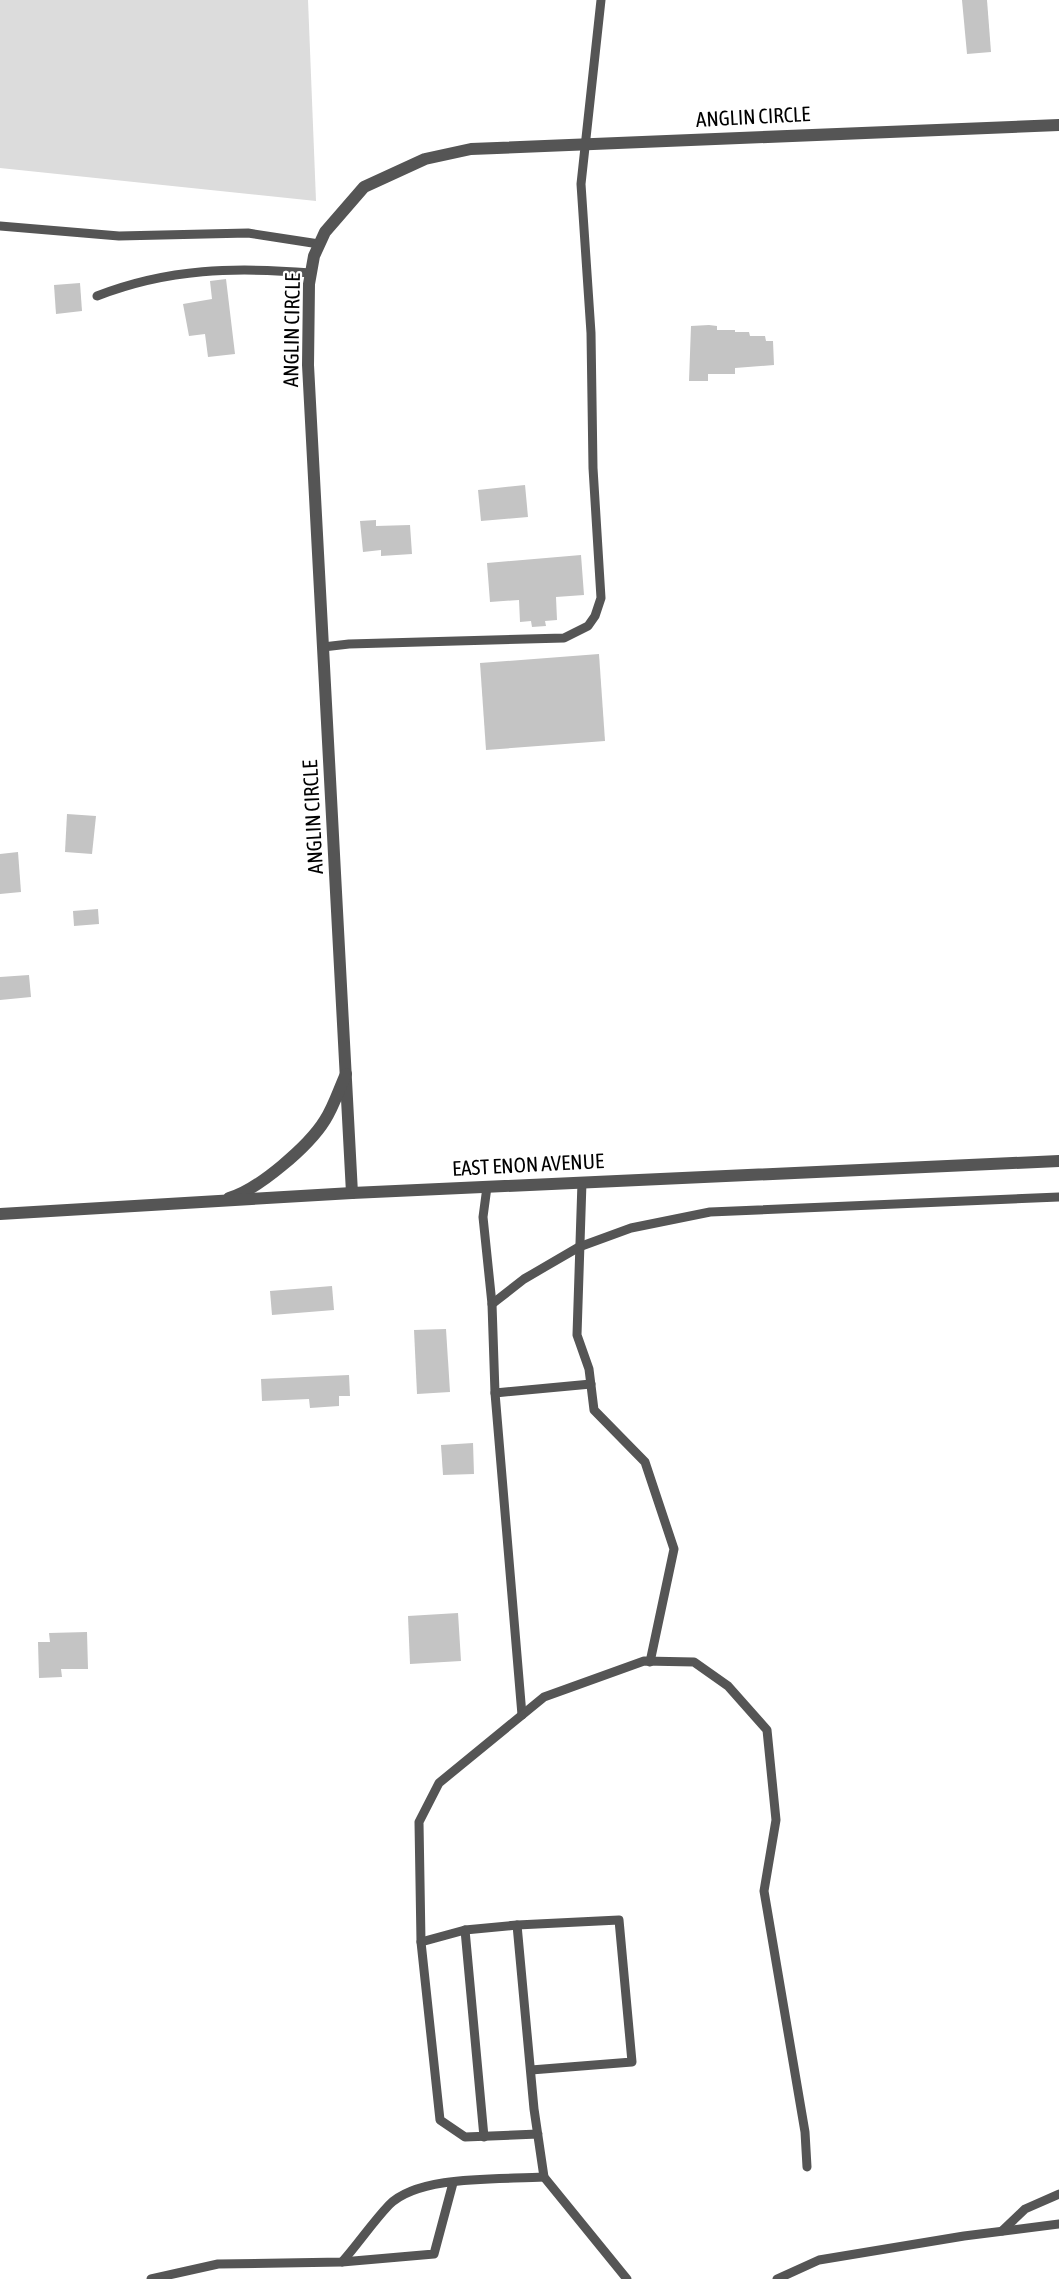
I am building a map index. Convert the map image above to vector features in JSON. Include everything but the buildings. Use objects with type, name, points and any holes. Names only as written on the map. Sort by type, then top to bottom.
[{"type":"street","name":"ANGLIN CIRCLE","points":[[352,1192],[308,365],[311,273],[325,232],[364,187],[425,159],[471,149],[1059,125]]},
{"type":"street","points":[[210,1203],[241,1195],[304,1144],[326,1120],[346,1074]]},
{"type":"street","name":"EAST ENON AVENUE","points":[[0,1214],[210,1203],[352,1192],[1059,1161]]},
{"type":"lane","points":[[323,647],[372,643],[564,638],[588,626],[595,616],[601,598],[593,468],[591,333],[582,217],[584,144],[601,0]]},
{"type":"lane","points":[[0,226],[119,237],[248,233],[320,244]]},
{"type":"lane","points":[[97,296],[135,281],[216,269],[311,273]]},
{"type":"lane","points":[[582,1182],[577,1335],[589,1369],[594,1410],[645,1462],[674,1550],[650,1662]]},
{"type":"lane","points":[[487,1186],[483,1217],[492,1304],[495,1393],[522,1715]]},
{"type":"lane","points":[[492,1304],[524,1279],[579,1247],[631,1228],[710,1212],[1059,1197]]},
{"type":"lane","points":[[495,1393],[591,1384]]},
{"type":"lane","points":[[538,2134],[465,2138],[440,2120],[421,1942],[418,1822],[439,1782],[544,1697],[650,1662],[694,1662],[728,1686],[767,1730],[776,1820],[764,1891],[805,2132],[807,2167]]},
{"type":"lane","points":[[421,1942],[465,1929],[517,1924],[619,1920],[632,2062],[531,2070]]},
{"type":"lane","points":[[517,1924],[544,2177],[627,2279]]},
{"type":"lane","points":[[465,1929],[484,2137]]},
{"type":"lane","points":[[342,2262],[390,2204],[415,2188],[544,2177]]},
{"type":"lane","points":[[151,2279],[218,2264],[342,2262],[434,2254],[453,2183]]},
{"type":"lane","points":[[1002,2231],[1025,2209],[1059,2194]]},
{"type":"lane","points":[[777,2279],[819,2260],[1059,2224]]},
{"type":"shaded area","points":[[0,0],[308,0],[316,201],[0,168]]}]
